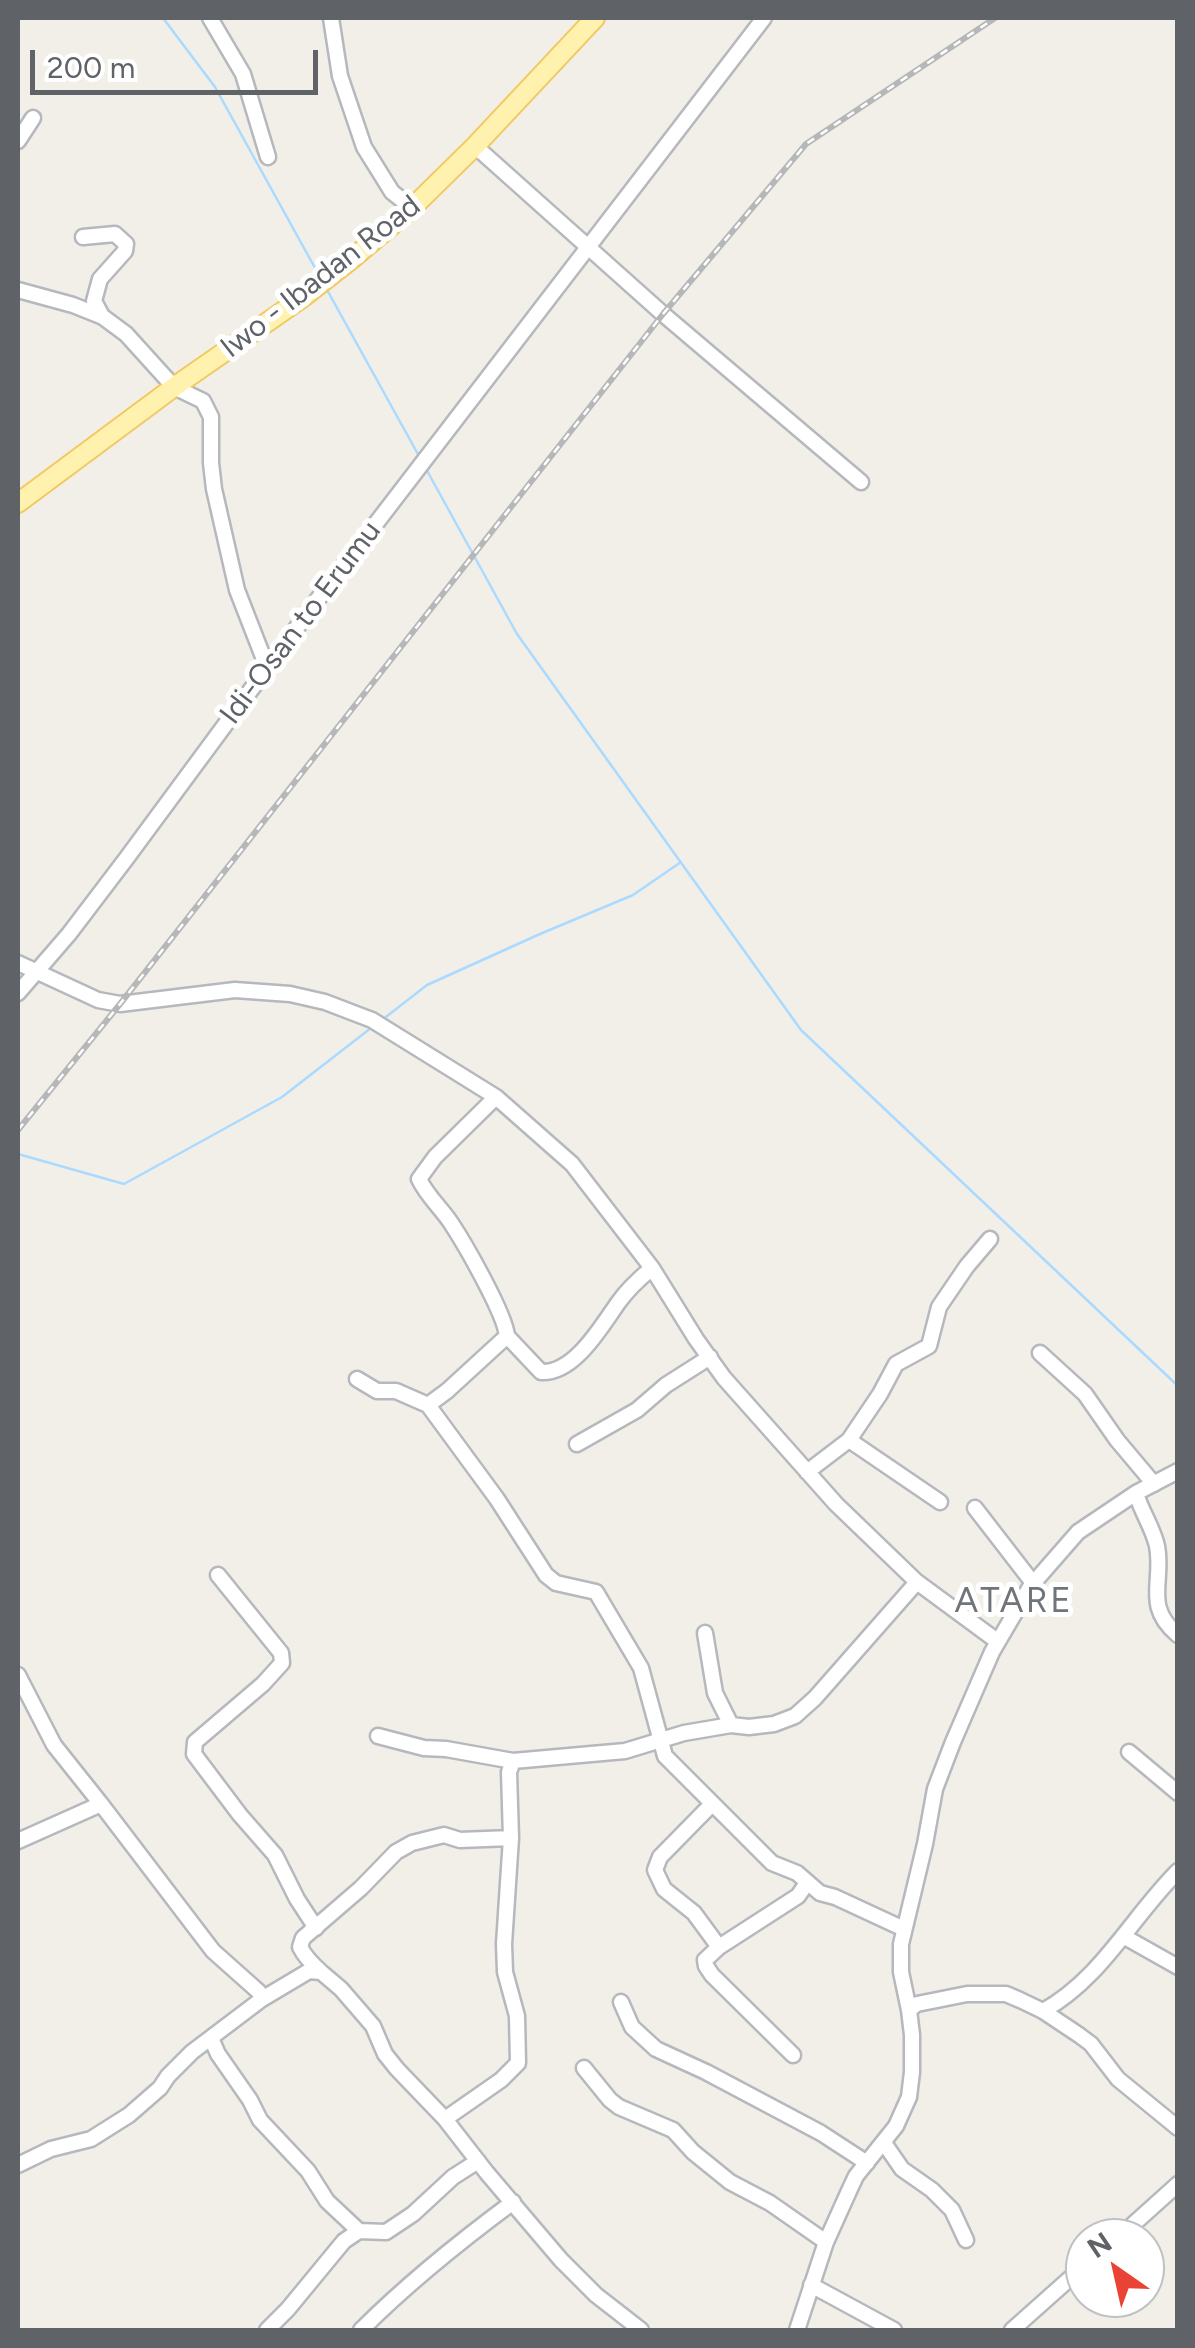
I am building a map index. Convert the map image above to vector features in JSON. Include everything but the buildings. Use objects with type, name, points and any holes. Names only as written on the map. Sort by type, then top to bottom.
[{"type":"main road","name":"Iwo - Ibadan Road","points":[[18,503],[302,298],[412,208],[595,18]]},
{"type":"street","points":[[210,18],[242,74],[268,157]]},
{"type":"street","points":[[331,18],[340,76],[364,147],[392,192],[412,208]]},
{"type":"street","name":"Idi-Osan to Erumu","points":[[18,993],[126,860],[267,667],[764,18]]},
{"type":"street","points":[[18,141],[33,118]]},
{"type":"street","points":[[475,146],[586,250],[861,482]]},
{"type":"street","points":[[83,237],[115,234],[126,244],[125,251],[100,279],[94,300],[103,317]]},
{"type":"street","points":[[18,290],[103,317],[126,334],[174,387],[204,401],[210,412],[214,489],[238,590],[267,667]]},
{"type":"street","points":[[18,963],[98,1000],[120,1004],[235,990],[290,994],[325,1002],[372,1020],[496,1097],[572,1164],[652,1268],[724,1378],[836,1504],[917,1582],[998,1641]]},
{"type":"street","points":[[496,1097],[419,1178],[451,1222],[494,1302],[507,1336],[541,1372],[550,1372],[575,1357],[600,1332],[619,1301],[652,1268]]},
{"type":"street","points":[[807,1472],[849,1440],[896,1364],[929,1346],[940,1307],[990,1239]]},
{"type":"street","points":[[428,1405],[507,1336]]},
{"type":"street","points":[[1040,1353],[1086,1394],[1154,1484]]},
{"type":"street","points":[[576,1444],[637,1410],[666,1385],[710,1357]]},
{"type":"street","points":[[357,1379],[377,1391],[396,1391],[428,1405],[546,1574],[556,1583],[596,1592],[641,1668],[665,1756],[712,1804],[772,1864],[797,1874],[820,1893],[904,1928]]},
{"type":"street","points":[[849,1440],[940,1502]]},
{"type":"street","points":[[797,2330],[826,2242],[856,2176],[896,2126],[909,2097],[909,2010],[901,1972],[901,1944],[935,1790],[953,1742],[998,1641],[1033,1583],[1078,1532],[1136,1493],[1178,1471]]},
{"type":"street","points":[[1136,1493],[1156,1545],[1158,1607],[1162,1620],[1178,1635]]},
{"type":"street","points":[[974,1508],[1033,1583]]},
{"type":"street","points":[[218,1575],[281,1653],[282,1663],[264,1684],[195,1742],[194,1754],[274,1855],[316,1928]]},
{"type":"street","points":[[378,1736],[424,1748],[513,1761],[625,1751],[684,1732],[774,1724],[795,1716],[816,1698],[917,1582]]},
{"type":"street","points":[[705,1633],[715,1693],[731,1725]]},
{"type":"street","points":[[18,1675],[54,1745],[213,1951],[262,1998]]},
{"type":"street","points":[[1129,1752],[1178,1793]]},
{"type":"street","points":[[445,2119],[501,2080],[518,2063],[517,2016],[504,1972],[509,1772],[513,1761]]},
{"type":"street","points":[[18,1841],[101,1804]]},
{"type":"street","points":[[712,1804],[660,1858],[655,1870],[664,1889],[694,1914],[719,1947]]},
{"type":"street","points":[[510,1838],[460,1840],[444,1835],[412,1843],[396,1852],[303,1938],[300,1947],[360,2010],[397,2069],[445,2119],[561,2260],[596,2295],[642,2330]]},
{"type":"street","points":[[1043,2011],[1093,1973],[1157,1892],[1178,1872]]},
{"type":"street","points":[[793,2056],[742,2006],[706,1966],[706,1960],[719,1947],[798,1896],[807,1882]]},
{"type":"street","points":[[1123,1936],[1178,1967]]},
{"type":"street","points":[[18,2165],[52,2149],[91,2139],[128,2115],[160,2088],[192,2052],[262,1998],[309,1971],[321,1972]]},
{"type":"street","points":[[909,2010],[939,1999],[1006,1994],[1043,2011],[1091,2044],[1118,2079],[1178,2128]]},
{"type":"street","points":[[621,2002],[632,2027],[656,2048],[821,2133],[868,2163]]},
{"type":"street","points":[[211,2038],[260,2120],[359,2232]]},
{"type":"street","points":[[584,2068],[620,2108],[673,2130],[730,2182],[770,2203],[826,2242]]},
{"type":"street","points":[[884,2143],[902,2169],[952,2210],[966,2240]]},
{"type":"street","points":[[267,2330],[344,2241],[359,2232],[386,2232],[478,2161]]},
{"type":"street","points":[[1140,2218],[1178,2184]]},
{"type":"street","points":[[360,2330],[402,2289],[513,2202]]},
{"type":"street","points":[[1012,2330],[1065,2283]]},
{"type":"street","points":[[812,2285],[894,2330]]},
{"type":"waterway","points":[[163,18],[215,87],[320,277]]},
{"type":"waterway","points":[[326,288],[419,456]]},
{"type":"waterway","points":[[425,467],[517,634],[801,1030],[1178,1386]]},
{"type":"waterway","points":[[382,1020],[427,985],[633,895],[681,862]]},
{"type":"waterway","points":[[18,1154],[124,1184],[282,1097],[371,1028]]},
{"type":"railway","points":[[18,1130],[663,314],[806,144],[995,18]]},
{"type":"district","name":"ATARE","points":[[1014,1602]]}]
